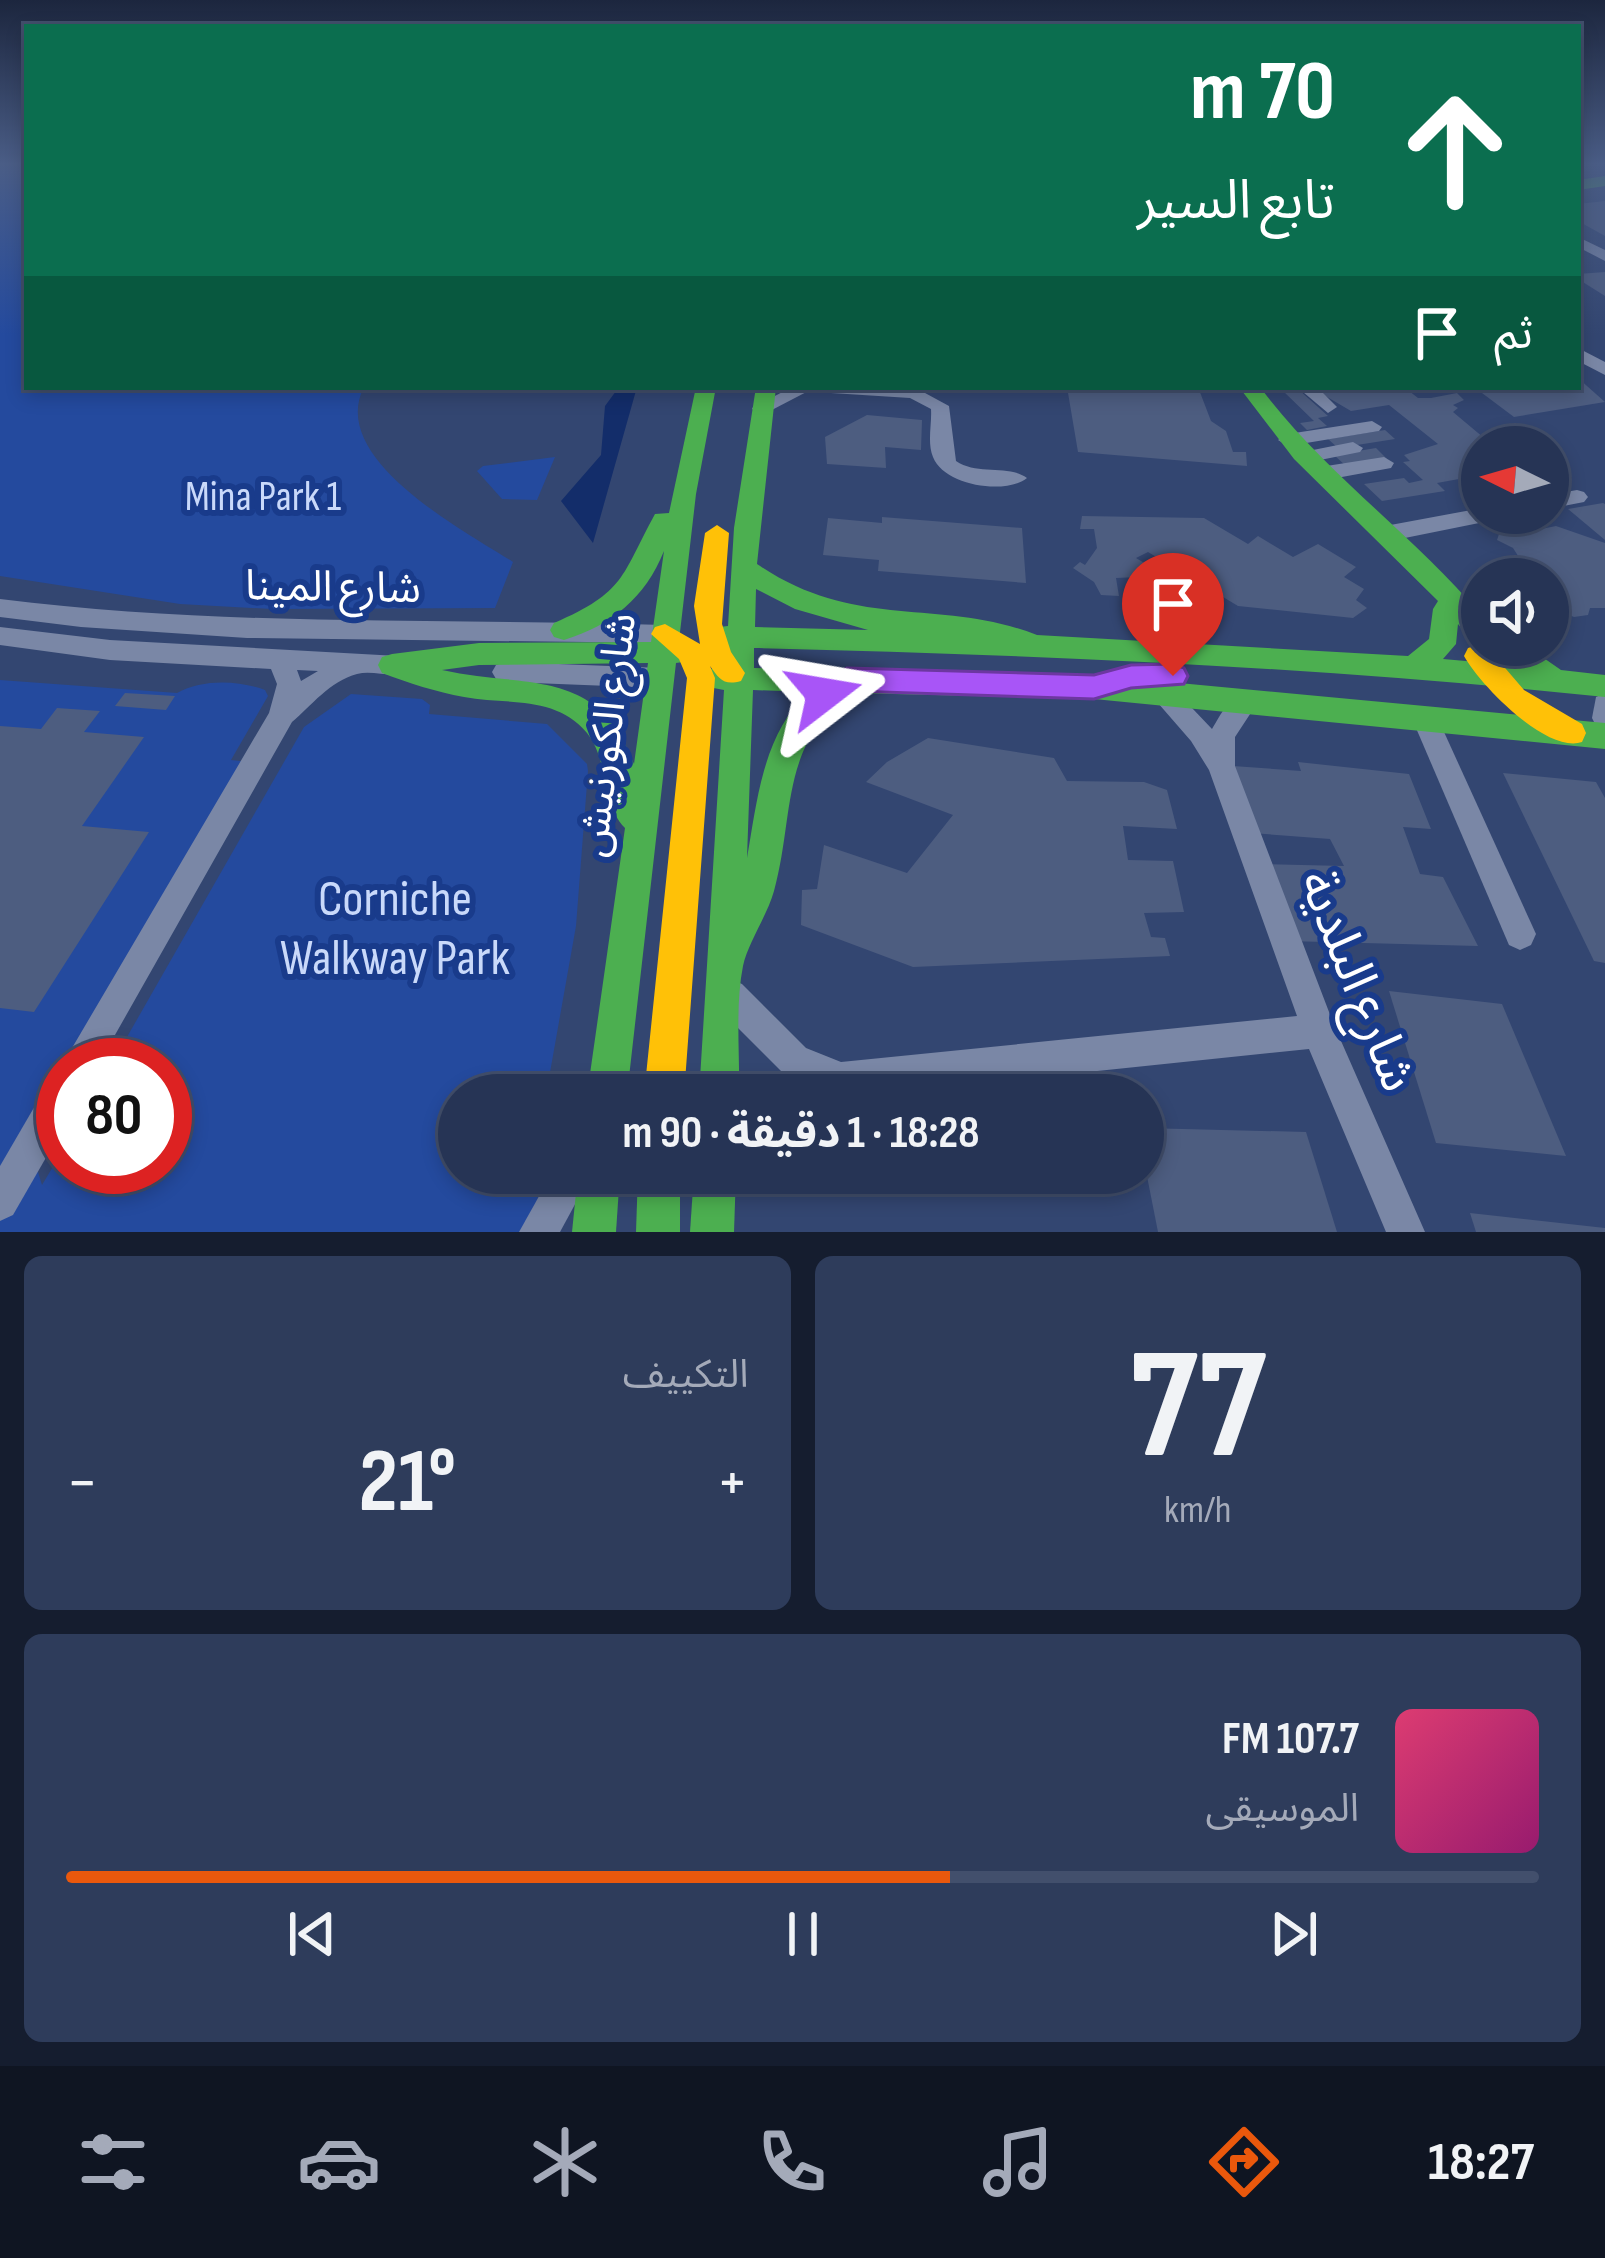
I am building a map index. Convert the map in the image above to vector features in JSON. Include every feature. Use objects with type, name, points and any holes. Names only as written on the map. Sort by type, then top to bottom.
[{"type":"main road","name":"شارع الكورنيش","points":[[610,1074],[639,849],[682,650],[684,494],[705,390]]},
{"type":"main road","points":[[1251,390],[1304,457],[1461,613]]},
{"type":"main road","points":[[720,1074],[743,567],[763,398]]},
{"type":"main road","points":[[564,630],[606,610],[635,584],[651,560],[663,521],[684,494]]},
{"type":"main road","points":[[666,1074],[701,678],[682,650],[721,500]]},
{"type":"main road","points":[[743,567],[779,593],[848,614],[891,623],[993,629],[1033,645]]},
{"type":"main road","points":[[1414,667],[1444,645],[1449,628],[1461,623]]},
{"type":"main road","points":[[392,665],[479,654],[682,650],[739,638],[1033,645],[1414,667],[1461,665]]},
{"type":"main road","points":[[682,650],[701,678]]},
{"type":"main road","points":[[682,650],[738,678]]},
{"type":"main road","points":[[392,665],[431,681],[547,694],[588,710],[608,732],[621,761],[639,849]]},
{"type":"main road","points":[[1094,687],[1131,677],[1173,676],[1474,701],[1495,666]]},
{"type":"main road","points":[[1498,666],[1571,733]]},
{"type":"main road","points":[[1503,666],[1554,680],[1605,686]]},
{"type":"main road","points":[[701,678],[1094,687],[1605,736]]},
{"type":"main road","points":[[727,955],[758,905],[769,808],[783,761],[806,714],[847,680]]},
{"type":"main road","points":[[594,1232],[597,1194]]},
{"type":"main road","points":[[658,1232],[659,1194]]},
{"type":"main road","points":[[712,1232],[717,1194]]},
{"type":"street","points":[[763,398],[795,390]]},
{"type":"street","points":[[863,390],[926,396],[940,406],[942,454],[952,468],[975,476],[1017,478]]},
{"type":"street","points":[[1309,390],[1328,407]]},
{"type":"street","points":[[1304,457],[1372,427]]},
{"type":"street","points":[[1304,457],[1353,448]]},
{"type":"street","points":[[1304,457],[1384,463]]},
{"type":"street","points":[[1569,498],[1577,497]]},
{"type":"street","points":[[1385,534],[1461,519]]},
{"type":"street","name":"شارع المينا","points":[[0,608],[96,619],[326,628],[564,630],[682,650]]},
{"type":"street","points":[[307,661],[326,628]]},
{"type":"street","name":"شارع المينا","points":[[0,635],[69,647],[392,665]]},
{"type":"street","points":[[96,1038],[282,715],[290,684],[279,659]]},
{"type":"street","points":[[282,715],[314,685],[355,664]]},
{"type":"street","name":"شارع البلدية","points":[[1164,695],[1200,733],[1220,766],[1319,1031],[1406,1232]]},
{"type":"street","points":[[1220,766],[1222,735],[1245,701]]},
{"type":"street","points":[[1605,704],[1605,718]]},
{"type":"street","points":[[1426,721],[1520,934]]},
{"type":"street","points":[[725,991],[794,1060],[829,1074]]},
{"type":"street","points":[[892,1074],[1319,1031]]},
{"type":"street","points":[[0,1202],[36,1140]]},
{"type":"street","points":[[538,1232],[561,1194]]},
{"type":"green space","name":"Mina Park 1","points":[[0,220],[24,220],[24,390],[363,390],[358,414],[365,440],[382,466],[435,512],[513,562],[495,608],[272,609],[180,604],[0,576]]},
{"type":"green space","points":[[555,457],[537,500],[502,499],[477,471],[483,466]]},
{"type":"green space","name":"Corniche Walkway Park","points":[[0,680],[177,693],[209,683],[232,683],[265,690],[268,696],[231,760],[266,764],[81,1038],[36,1038],[36,1194],[192,1194],[192,1038],[126,1038],[304,727],[351,694],[422,699],[430,705],[429,714],[547,724],[587,764],[576,926],[550,1074],[438,1074],[438,1194],[538,1194],[536,1232],[0,1232]]},
{"type":"shaded area","points":[[617,390],[636,390],[593,543],[561,501],[601,455],[605,406]]},
{"type":"building","points":[[1581,220],[1605,220],[1605,236],[1581,223]]},
{"type":"building","points":[[1605,272],[1605,296],[1581,281],[1581,274]]},
{"type":"building","points":[[1581,381],[1605,402],[1514,417],[1478,390],[1581,390]]},
{"type":"building","points":[[1068,390],[1199,390],[1211,421],[1226,431],[1233,452],[1246,452],[1247,466],[1078,452]]},
{"type":"building","points":[[1299,390],[1328,416],[1318,418],[1327,426],[1307,430],[1300,423],[1314,421],[1283,391]]},
{"type":"building","points":[[1315,390],[1408,390],[1418,398],[1457,393],[1464,400],[1453,405],[1458,408],[1453,412],[1470,426],[1461,426],[1461,480],[1437,483],[1445,491],[1382,501],[1364,484],[1423,480],[1403,462],[1410,461],[1404,455],[1438,444],[1389,405],[1351,411]]},
{"type":"building","points":[[867,415],[922,420],[921,450],[885,447],[886,468],[827,464],[825,437]]},
{"type":"building","points":[[1385,430],[1395,439],[1338,448],[1328,439]]},
{"type":"building","points":[[1376,448],[1387,459],[1346,466],[1334,455]]},
{"type":"building","points":[[1605,504],[1605,540],[1569,510]]},
{"type":"building","points":[[1082,516],[1204,518],[1248,544],[1258,536],[1293,557],[1318,544],[1356,567],[1344,577],[1364,589],[1356,600],[1367,608],[1353,618],[1238,606],[1148,552],[1136,558],[1151,567],[1140,577],[1116,578],[1119,596],[1101,595],[1094,582],[1073,568],[1080,562],[1085,565],[1097,548],[1094,529],[1080,529]]},
{"type":"building","points":[[882,517],[1022,528],[1026,583],[878,571],[879,560],[823,555],[828,518],[882,523]]},
{"type":"building","points":[[1569,531],[1605,543],[1605,608],[1590,608],[1588,615],[1569,615],[1569,558],[1519,558],[1513,548],[1497,540],[1499,534]]},
{"type":"building","points":[[125,693],[175,696],[166,710],[115,706]]},
{"type":"building","points":[[57,708],[100,711],[84,732],[144,737],[82,826],[149,832],[34,1012],[0,1008],[0,726],[41,729]]},
{"type":"building","points":[[928,738],[1054,758],[1067,781],[1144,782],[1167,790],[1177,829],[1123,826],[1128,860],[1173,861],[1184,912],[1144,913],[1151,937],[1165,938],[1170,956],[913,967],[801,925],[802,890],[817,889],[824,845],[907,873],[953,815],[866,782],[887,762]]},
{"type":"building","points":[[1298,762],[1409,774],[1431,829],[1403,827],[1420,874],[1443,877],[1478,946],[1287,941],[1259,864],[1344,866],[1330,839],[1252,833],[1233,766],[1301,771]]},
{"type":"building","points":[[1503,773],[1596,782],[1605,798],[1605,963],[1594,961]]},
{"type":"building","points":[[1389,991],[1502,1004],[1566,1156],[1436,1143]]},
{"type":"building","points":[[1164,1129],[1306,1132],[1337,1232],[1158,1232],[1150,1194],[1164,1194]]},
{"type":"building","points":[[1470,1213],[1605,1228],[1605,1232],[1476,1232]]},
{"type":"traffic: fast","points":[[610,1074],[684,494],[705,390]]},
{"type":"traffic: fast","points":[[720,1074],[746,528],[766,390]]},
{"type":"traffic: fast","points":[[1251,390],[1302,454],[1461,609]]},
{"type":"traffic: fast","points":[[564,630],[605,610],[630,589],[664,520]]},
{"type":"traffic: fast","points":[[743,567],[783,593],[827,610],[897,624],[992,632],[1033,645]]},
{"type":"traffic: fast","points":[[1414,667],[1442,644],[1446,609]]},
{"type":"traffic: fast","points":[[713,636],[1271,657],[1605,686]]},
{"type":"traffic: fast","points":[[407,663],[479,654],[688,652]]},
{"type":"traffic: fast","points":[[392,665],[462,685],[554,696],[583,710],[609,742],[632,816]]},
{"type":"traffic: fast","points":[[1534,666],[1554,680]]},
{"type":"traffic: fast","points":[[713,678],[1094,687],[1605,736]]},
{"type":"traffic: fast","points":[[733,948],[758,887],[774,793],[793,735],[810,709],[847,680]]},
{"type":"traffic: fast","points":[[594,1232],[597,1194]]},
{"type":"traffic: fast","points":[[658,1232],[659,1194]]},
{"type":"traffic: fast","points":[[712,1232],[714,1194]]},
{"type":"traffic: slow","points":[[717,533],[708,624],[719,658],[731,673]]},
{"type":"traffic: slow","points":[[665,634],[690,652],[701,678],[666,1074]]},
{"type":"traffic: slow","points":[[1487,666],[1514,698],[1571,733]]},
{"type":"route","points":[[824,694],[847,680],[1094,687],[1131,677],[1173,676]]}]
